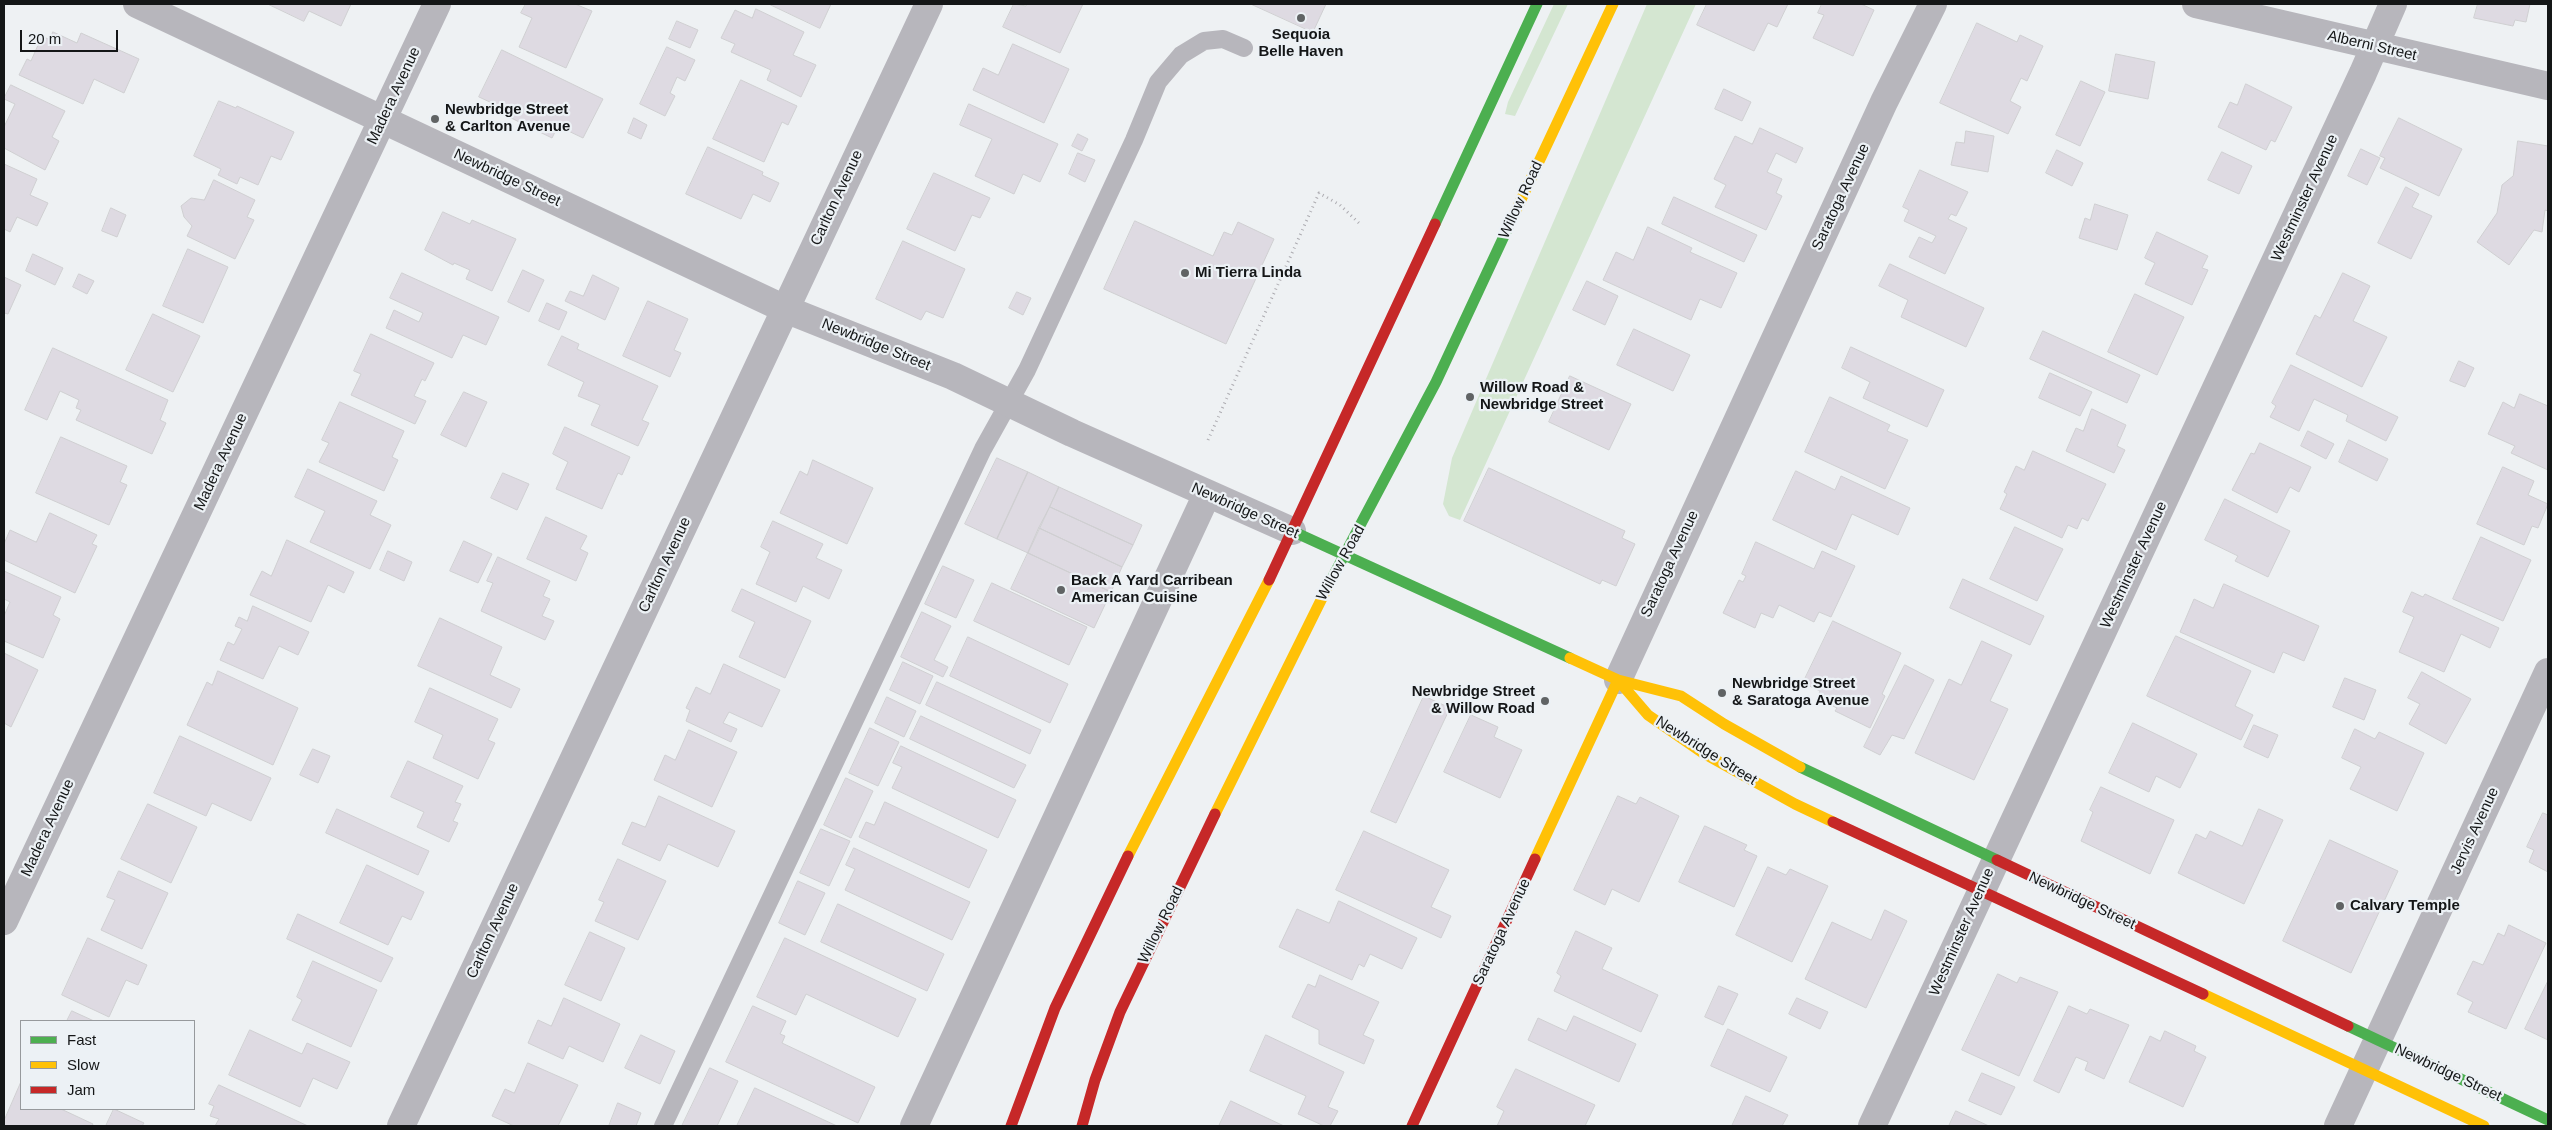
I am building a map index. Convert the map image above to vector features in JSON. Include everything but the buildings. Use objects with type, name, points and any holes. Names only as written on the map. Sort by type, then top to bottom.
[{"type":"main road","points":[[1011,1126],[1033,1064],[1072,970],[1292,532],[1537,4]]},
{"type":"main road","name":"Willow Road","points":[[1082,1126],[1095,1080],[1120,1012],[1307,625],[1346,555],[1436,382],[1613,4]]},
{"type":"main road","name":"Newbridge Street","points":[[1292,532],[1618,680],[1664,690],[1681,696],[1731,729],[1807,771],[2548,1120]]},
{"type":"main road","name":"Newbridge Street","points":[[1618,680],[1648,715],[1740,774],[1795,804],[2484,1126]]},
{"type":"main road","name":"Saratoga Avenue","points":[[1412,1126],[1618,680]]},
{"type":"street","name":"Newbridge Street","points":[[137,4],[382,121],[785,309],[953,376],[1292,532]]},
{"type":"street","name":"Madera Avenue","points":[[4,921],[437,4]]},
{"type":"street","name":"Carlton Avenue","points":[[401,1126],[928,4]]},
{"type":"street","name":"Saratoga Avenue","points":[[1618,680],[1884,102],[1932,4]]},
{"type":"street","name":"Alberni Street","points":[[2196,4],[2548,86]]},
{"type":"street","name":"Westminster Avenue","points":[[1872,1126],[2393,4]]},
{"type":"street","points":[[914,1126],[1207,494]]},
{"type":"street","name":"Jervis Avenue","points":[[2338,1126],[2548,672]]},
{"type":"lane","points":[[663,1126],[983,449],[1027,370],[1134,140],[1158,82],[1181,55],[1204,41],[1223,40],[1244,48]]},
{"type":"path","points":[[1208,440],[1319,193],[1340,205],[1361,225]]},
{"type":"green space","points":[[1554,4],[1568,4],[1515,116],[1505,114],[1508,102]]},
{"type":"green space","points":[[1647,4],[1696,4],[1460,520],[1449,516],[1443,504],[1452,458]]},
{"type":"traffic: fast","points":[[1435,224],[1537,4]]},
{"type":"traffic: fast","points":[[1329,584],[1436,382],[1512,219]]},
{"type":"traffic: fast","points":[[1292,531],[1570,658]]},
{"type":"traffic: fast","points":[[1800,767],[1997,860]]},
{"type":"traffic: fast","points":[[2348,1026],[2548,1120]]},
{"type":"traffic: slow","points":[[1512,219],[1613,4]]},
{"type":"traffic: slow","points":[[1128,856],[1269,580]]},
{"type":"traffic: slow","points":[[1215,814],[1329,584]]},
{"type":"traffic: slow","points":[[1570,658],[1618,680],[1681,696],[1724,724],[1800,767]]},
{"type":"traffic: slow","points":[[1618,680],[1648,715],[1703,753],[1795,804],[1833,822]]},
{"type":"traffic: slow","points":[[1535,859],[1618,680]]},
{"type":"traffic: slow","points":[[2203,994],[2484,1126]]},
{"type":"traffic: jam","points":[[1269,580],[1435,224]]},
{"type":"traffic: jam","points":[[1082,1126],[1095,1080],[1120,1012],[1215,814]]},
{"type":"traffic: jam","points":[[1833,822],[2203,994]]},
{"type":"traffic: jam","points":[[1011,1126],[1055,1008],[1128,856]]},
{"type":"traffic: jam","points":[[1412,1126],[1535,859]]},
{"type":"traffic: jam","points":[[1997,860],[2348,1026]]},
{"type":"place","name":"Sequoia Belle Haven","points":[[1301,18]]},
{"type":"place","name":"Newbridge Street & Carlton Avenue","points":[[435,119]]},
{"type":"place","name":"Mi Tierra Linda","points":[[1185,273]]},
{"type":"place","name":"Willow Road & Newbridge Street","points":[[1470,397]]},
{"type":"place","name":"Back A Yard Carribean American Cuisine","points":[[1061,590]]},
{"type":"place","name":"Newbridge Street & Saratoga Avenue","points":[[1722,693]]},
{"type":"place","name":"Newbridge Street & Willow Road","points":[[1545,701]]},
{"type":"place","name":"Calvary Temple","points":[[2340,906]]}]
